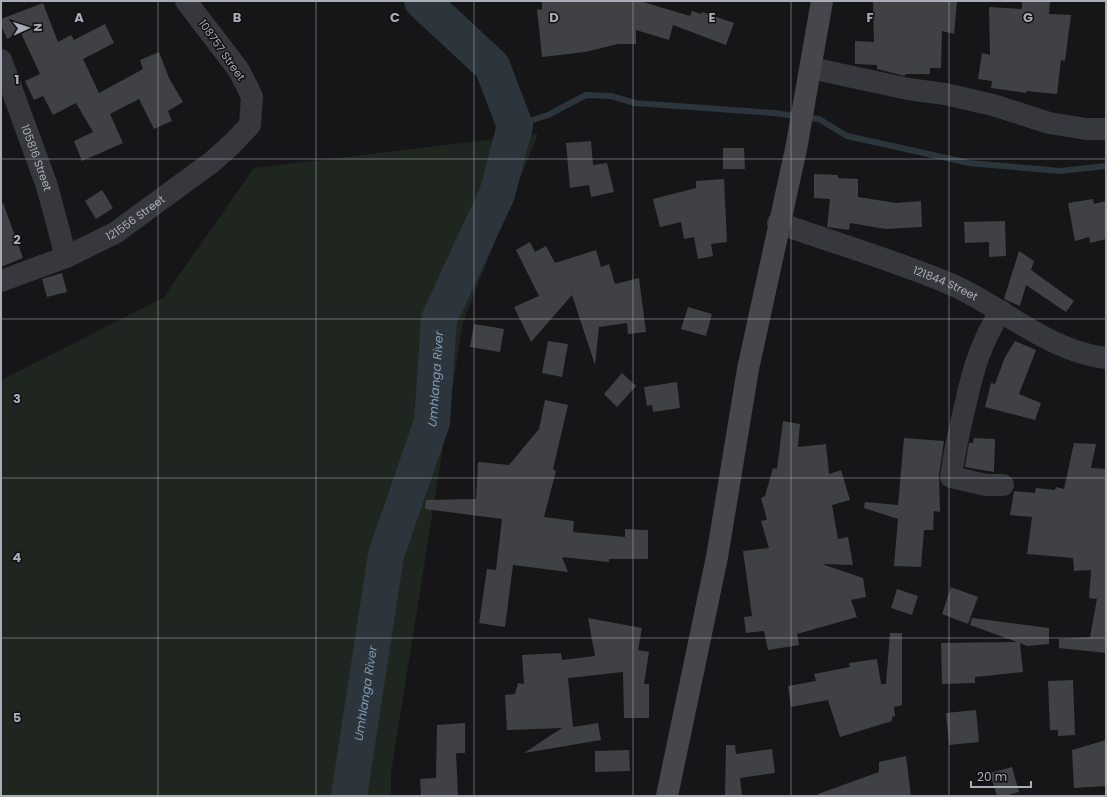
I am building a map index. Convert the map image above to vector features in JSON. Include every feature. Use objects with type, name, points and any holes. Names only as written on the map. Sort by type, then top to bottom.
[{"type":"street","name":"108757 Street","points":[[186,1],[241,75],[252,98],[250,125]]},
{"type":"street","points":[[667,796],[717,556],[748,369],[778,223],[796,149],[822,1]]},
{"type":"street","name":"105816 Street","points":[[1,60],[47,186],[66,257]]},
{"type":"street","points":[[809,77],[945,94],[993,105],[1049,123],[1086,129],[1106,129]]},
{"type":"street","name":"121556 Street","points":[[1,281],[66,257],[114,233],[150,209],[212,162],[233,144],[250,125]]},
{"type":"street","name":"121844 Street","points":[[778,223],[948,283],[1001,311],[1031,331],[1063,346],[1106,358]]},
{"type":"street","points":[[1001,311],[978,354],[969,384],[950,477],[986,485],[1004,485]]},
{"type":"shaded area","points":[[538,134],[463,322],[391,773],[391,796],[1,796],[1,380],[163,298],[254,168]]},
{"type":"building","points":[[542,1],[640,1],[690,16],[692,11],[701,14],[702,12],[734,23],[726,45],[673,25],[669,40],[636,30],[636,44],[618,44],[585,52],[542,57],[537,9],[542,10]]},
{"type":"building","points":[[873,1],[957,1],[954,34],[942,31],[941,68],[930,68],[930,74],[905,74],[905,76],[877,69],[877,65],[855,64],[855,41],[874,42]]},
{"type":"building","points":[[1022,1],[1050,1],[1049,14],[1071,15],[1065,61],[1061,60],[1057,94],[1027,91],[1026,93],[991,88],[992,81],[978,79],[982,53],[990,55],[989,7],[1022,9]]},
{"type":"building","points":[[43,3],[58,42],[71,35],[74,40],[105,24],[114,43],[83,59],[99,93],[143,69],[140,60],[159,52],[169,78],[183,102],[168,111],[172,121],[154,129],[139,99],[110,114],[123,143],[82,161],[74,141],[93,132],[76,103],[53,115],[43,96],[34,100],[25,81],[40,74],[21,33],[7,39],[1,25],[1,19]]},
{"type":"building","points":[[591,141],[593,165],[607,163],[614,192],[591,197],[589,185],[570,188],[566,143]]},
{"type":"building","points":[[723,148],[744,148],[745,169],[723,169]]},
{"type":"building","points":[[814,174],[838,175],[838,178],[858,179],[858,197],[896,203],[921,201],[922,227],[886,229],[850,223],[849,230],[827,227],[830,199],[814,198]]},
{"type":"building","points":[[724,179],[727,242],[711,244],[713,256],[698,259],[694,237],[684,239],[681,222],[660,227],[653,199],[696,188],[696,181]]},
{"type":"building","points":[[102,190],[113,208],[96,219],[85,201]]},
{"type":"building","points":[[1093,199],[1094,204],[1106,201],[1106,239],[1090,243],[1089,237],[1075,241],[1068,203]]},
{"type":"building","points":[[3,203],[23,258],[1,267],[1,204]]},
{"type":"building","points":[[1005,221],[1006,256],[989,257],[989,242],[965,243],[964,222]]},
{"type":"building","points":[[530,242],[535,252],[546,246],[555,263],[596,250],[601,267],[609,264],[615,284],[639,278],[646,332],[628,334],[627,323],[599,327],[595,365],[572,295],[531,342],[514,307],[539,296],[516,250]]},
{"type":"building","points":[[1019,251],[1034,261],[1031,270],[1074,301],[1066,312],[1026,285],[1020,306],[1004,299]]},
{"type":"building","points":[[62,273],[67,292],[47,297],[42,279]]},
{"type":"building","points":[[688,307],[712,314],[706,336],[681,329]]},
{"type":"building","points":[[474,324],[504,329],[500,352],[470,347]]},
{"type":"building","points":[[548,341],[568,344],[562,377],[542,373]]},
{"type":"building","points":[[1015,341],[1036,350],[1019,394],[1041,403],[1035,420],[985,407],[991,383],[995,384],[1005,357]]},
{"type":"building","points":[[622,373],[636,386],[617,407],[604,394]]},
{"type":"building","points":[[677,382],[680,408],[653,412],[652,405],[647,406],[644,387]]},
{"type":"building","points":[[545,400],[568,405],[553,469],[556,471],[544,517],[574,521],[573,532],[625,537],[625,529],[648,530],[648,559],[609,559],[609,562],[562,557],[568,572],[513,565],[505,627],[479,623],[487,569],[496,570],[502,519],[425,509],[426,500],[476,499],[478,462],[509,465],[539,429]]},
{"type":"building","points":[[783,421],[800,424],[798,447],[826,444],[829,474],[841,470],[850,500],[832,505],[838,539],[848,537],[853,565],[822,564],[863,578],[866,597],[851,600],[857,617],[797,634],[799,645],[768,650],[764,631],[746,633],[744,617],[752,616],[743,551],[769,548],[761,521],[767,520],[761,498],[765,496],[773,468],[777,469]]},
{"type":"building","points":[[904,438],[944,441],[939,475],[940,512],[934,511],[933,530],[924,530],[921,567],[894,566],[898,519],[864,508],[865,502],[898,505]]},
{"type":"building","points":[[974,438],[995,439],[994,472],[965,467],[969,443],[973,443]]},
{"type":"building","points":[[1074,443],[1096,444],[1091,468],[1106,469],[1106,653],[1059,648],[1059,639],[1090,637],[1097,599],[1089,598],[1091,570],[1074,571],[1073,558],[1027,554],[1032,517],[1010,515],[1014,491],[1035,493],[1036,488],[1055,490],[1056,487],[1064,489]]},
{"type":"building","points":[[951,587],[978,597],[968,624],[942,614]]},
{"type":"building","points":[[897,589],[918,596],[912,615],[891,608]]},
{"type":"building","points":[[588,618],[642,628],[638,650],[649,652],[644,684],[649,684],[649,718],[624,718],[623,672],[568,678],[573,727],[598,723],[601,740],[524,753],[562,728],[507,730],[505,695],[515,694],[518,683],[524,684],[522,655],[561,653],[562,660],[595,656]]},
{"type":"building","points":[[972,618],[1049,628],[1049,644],[1027,646],[1020,643],[1023,672],[975,677],[975,683],[942,684],[941,643],[1017,642],[970,625]]},
{"type":"building","points":[[890,633],[902,633],[902,705],[894,707],[895,716],[892,717],[892,721],[840,737],[828,700],[791,707],[788,686],[816,681],[814,674],[850,667],[849,663],[877,659],[881,684],[886,684]]},
{"type":"building","points":[[1073,680],[1075,735],[1058,736],[1058,730],[1050,730],[1048,681]]},
{"type":"building","points":[[976,710],[979,742],[949,745],[946,713]]},
{"type":"building","points":[[465,723],[465,753],[456,753],[458,796],[421,796],[420,779],[436,778],[437,725]]},
{"type":"building","points":[[1106,740],[1106,786],[1074,788],[1072,750]]},
{"type":"building","points":[[726,745],[735,745],[736,754],[772,749],[775,773],[740,778],[742,796],[725,796]]},
{"type":"building","points":[[629,750],[630,771],[595,772],[595,751]]},
{"type":"building","points":[[906,756],[911,796],[818,796],[818,794],[879,772],[879,762]]},
{"type":"building","points":[[1012,767],[1019,792],[1005,796],[997,796],[990,773]]},
{"type":"waterway","name":"Umhlanga River","points":[[349,796],[386,555],[432,422],[439,319],[497,194],[515,126],[492,66],[422,1]]},
{"type":"waterway","points":[[515,126],[548,115],[586,95],[611,96],[635,103],[774,113],[819,119],[847,136],[969,163],[1060,171],[1106,166]]}]
